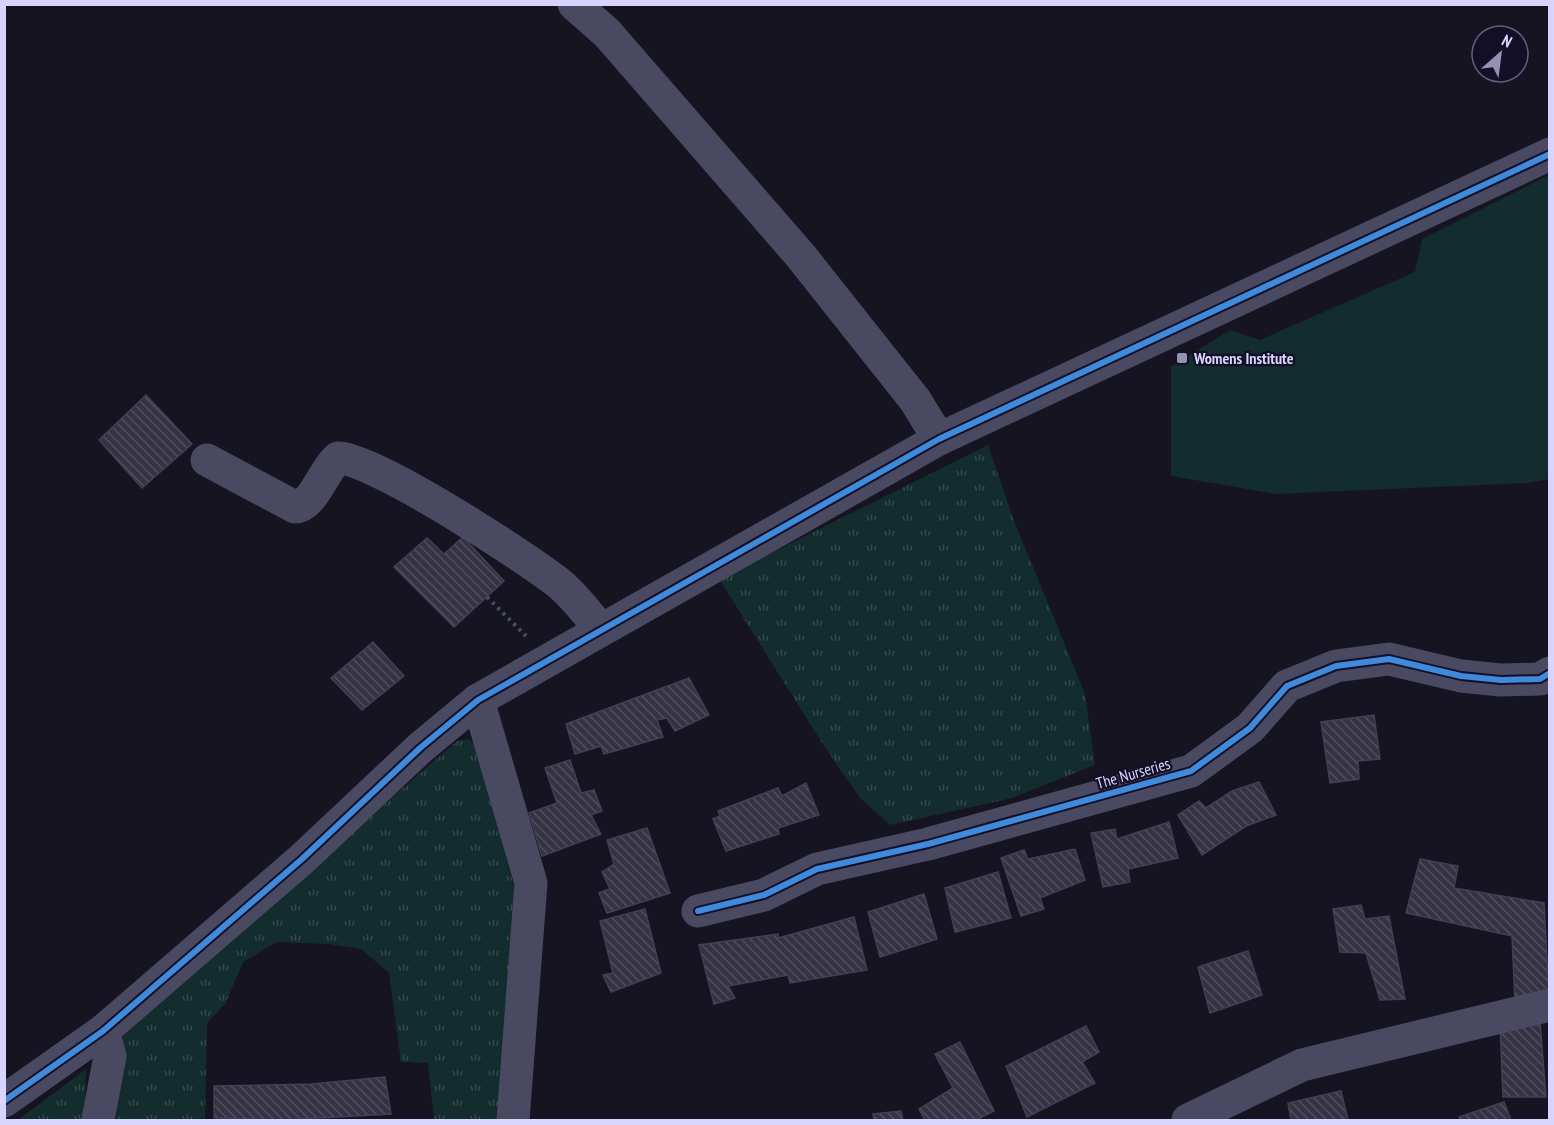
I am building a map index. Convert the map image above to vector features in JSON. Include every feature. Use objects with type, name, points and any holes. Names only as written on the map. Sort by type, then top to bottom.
[{"type":"street","points":[[574,4],[607,33],[801,255],[915,400],[939,439]]},
{"type":"street","points":[[4,1101],[103,1031],[303,859],[420,748],[478,700],[939,439],[1550,154]]},
{"type":"street","points":[[207,460],[295,507],[300,507],[308,501],[338,458],[350,459],[400,482],[528,562],[567,591],[601,630]]},
{"type":"street","name":"The Nurseries","points":[[698,911],[764,895],[817,868],[928,844],[1191,771],[1250,728],[1287,686],[1336,666],[1389,659],[1461,676],[1540,679],[1550,673]]},
{"type":"street","points":[[478,700],[531,883],[513,1120]]},
{"type":"street","points":[[1188,1120],[1302,1065],[1550,1005]]},
{"type":"street","points":[[98,1120],[110,1056],[103,1031]]},
{"type":"path","points":[[487,597],[525,634],[543,663]]},
{"type":"green space","points":[[1549,175],[1549,479],[1527,483],[1276,494],[1171,476],[1171,367],[1230,330],[1260,340],[1415,272],[1422,239]]},
{"type":"green space","points":[[988,445],[1013,518],[1085,694],[1095,765],[1012,798],[890,825],[860,798],[824,746],[719,579]]},
{"type":"green space","points":[[469,739],[478,747],[516,895],[500,1120],[434,1120],[428,1063],[401,1062],[389,973],[361,949],[329,944],[277,942],[243,962],[225,1004],[207,1023],[205,1120],[116,1120],[123,1032],[457,741]]},
{"type":"green space","points":[[86,1069],[85,1120],[18,1120]]},
{"type":"building","points":[[146,395],[192,444],[142,488],[99,440]]},
{"type":"building","points":[[463,537],[504,581],[454,627],[394,567],[427,538],[444,554]]},
{"type":"building","points":[[373,642],[404,676],[362,710],[331,678]]},
{"type":"building","points":[[689,678],[709,715],[675,731],[667,718],[657,720],[663,737],[604,754],[601,746],[575,754],[566,724]]},
{"type":"building","points":[[1374,715],[1380,759],[1358,761],[1359,779],[1330,783],[1321,722]]},
{"type":"building","points":[[570,760],[581,793],[594,790],[602,811],[591,815],[601,834],[542,856],[529,813],[557,803],[545,768]]},
{"type":"building","points":[[1259,782],[1276,815],[1246,826],[1202,855],[1178,815],[1199,801],[1206,808],[1232,791]]},
{"type":"building","points":[[806,783],[819,815],[778,828],[779,834],[726,851],[713,819],[720,816],[718,811],[778,788],[782,796]]},
{"type":"building","points":[[1169,822],[1178,858],[1128,869],[1130,882],[1103,887],[1091,833],[1115,829],[1117,839]]},
{"type":"building","points":[[647,828],[670,893],[607,913],[599,893],[610,889],[602,872],[614,864],[607,840]]},
{"type":"building","points":[[1075,849],[1085,880],[1040,898],[1044,909],[1021,916],[1001,858],[1024,850],[1028,859]]},
{"type":"building","points":[[1420,859],[1458,866],[1454,888],[1544,903],[1549,999],[1515,1003],[1512,936],[1406,913]]},
{"type":"building","points":[[998,872],[1011,918],[955,932],[945,888]]},
{"type":"building","points":[[924,894],[937,939],[880,957],[868,912]]},
{"type":"building","points":[[1361,905],[1365,919],[1389,916],[1405,999],[1380,1000],[1366,953],[1340,952],[1333,909]]},
{"type":"building","points":[[645,909],[661,973],[611,992],[603,975],[613,973],[600,921]]},
{"type":"building","points":[[854,917],[867,970],[790,983],[788,975],[728,986],[735,998],[714,1004],[699,945],[778,934],[778,938]]},
{"type":"building","points":[[1248,951],[1262,995],[1210,1013],[1198,967]]},
{"type":"building","points":[[1540,1022],[1546,1097],[1503,1097],[1500,1023]]},
{"type":"building","points":[[1086,1026],[1099,1052],[1082,1062],[1095,1083],[1027,1117],[1006,1066]]},
{"type":"building","points":[[960,1042],[994,1111],[976,1120],[925,1120],[919,1109],[953,1088],[935,1054]]},
{"type":"building","points":[[385,1077],[391,1114],[283,1120],[214,1118],[214,1086],[311,1084]]},
{"type":"building","points":[[1341,1091],[1348,1120],[1291,1120],[1288,1103]]},
{"type":"building","points":[[1504,1102],[1511,1120],[1460,1120],[1459,1117]]},
{"type":"building","points":[[901,1111],[903,1120],[874,1120],[873,1114]]},
{"type":"cycle path","points":[[4,1101],[103,1031],[302,859],[420,748],[478,700],[939,439],[1550,154]]},
{"type":"cycle path","points":[[698,911],[764,895],[817,869],[928,844],[1191,771],[1250,728],[1287,686],[1336,666],[1389,659],[1461,676],[1501,680],[1540,679],[1550,673]]},
{"type":"place","name":"Womens Institute","points":[[1182,358]]}]
